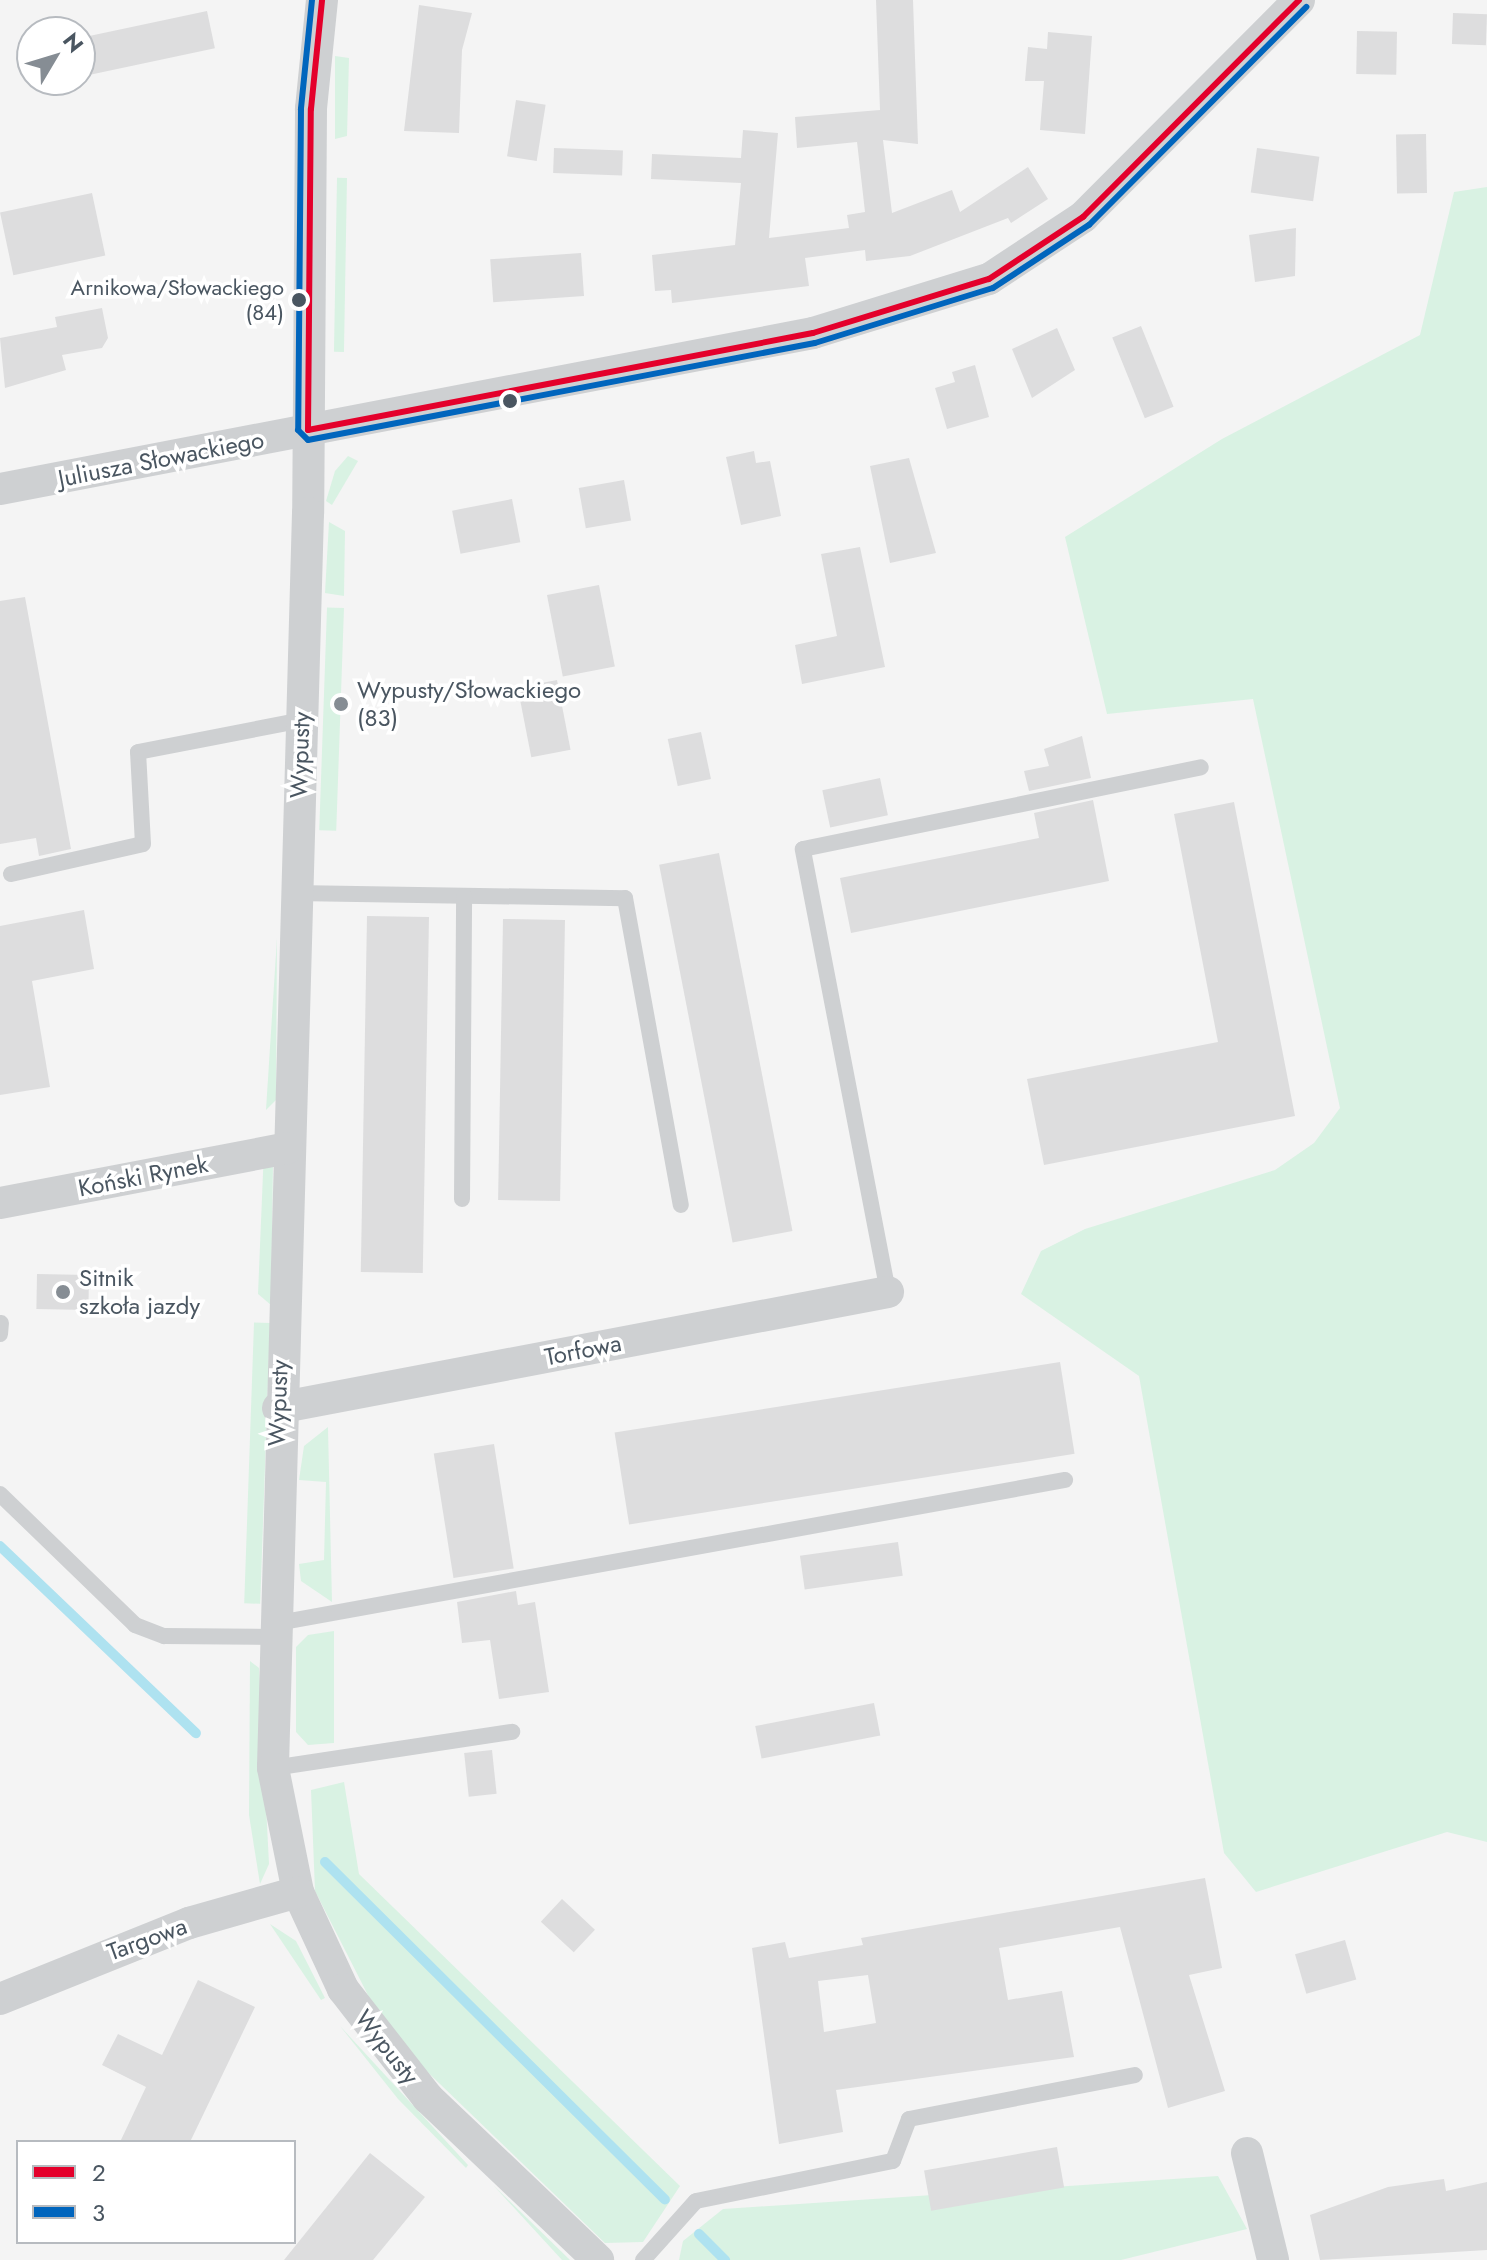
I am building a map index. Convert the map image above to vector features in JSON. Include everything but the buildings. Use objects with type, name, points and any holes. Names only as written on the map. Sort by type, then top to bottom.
[{"type":"street","name":"Wypusty","points":[[322,0],[311,109],[302,720],[278,1408],[278,1630],[273,1768],[298,1892],[343,1989],[379,2040],[428,2098],[598,2260]]},
{"type":"street","name":"Juliusza Słowackiego","points":[[0,489],[813,333],[989,279],[1083,217],[1299,0]]},
{"type":"street","name":"Koński Rynek","points":[[0,1203],[287,1148]]},
{"type":"street","name":"Torfowa","points":[[278,1408],[888,1292]]},
{"type":"street","name":"Targowa","points":[[0,1999],[189,1923],[298,1892]]},
{"type":"street","points":[[1247,2153],[1273,2260]]},
{"type":"lane","points":[[11,874],[143,844],[138,752],[302,720]]},
{"type":"lane","points":[[888,1292],[803,849],[1201,767]]},
{"type":"lane","points":[[295,893],[625,898],[681,1205]]},
{"type":"lane","points":[[462,1199],[464,896]]},
{"type":"lane","points":[[0,1334],[1,1323]]},
{"type":"lane","points":[[0,1494],[135,1625],[164,1636],[278,1630],[1065,1480]]},
{"type":"lane","points":[[273,1768],[512,1732]]},
{"type":"lane","points":[[643,2260],[696,2201],[893,2161],[909,2119],[1135,2075]]},
{"type":"green space","points":[[335,56],[349,58],[347,136],[335,139]]},
{"type":"green space","points":[[337,178],[347,178],[344,352],[334,352]]},
{"type":"green space","points":[[1487,187],[1487,1842],[1447,1832],[1256,1892],[1224,1853],[1139,1376],[1021,1294],[1041,1251],[1085,1229],[1275,1170],[1314,1143],[1340,1108],[1253,699],[1107,714],[1065,537],[1222,439],[1420,335],[1454,192]]},
{"type":"green space","points":[[348,456],[358,461],[332,505],[326,501],[335,471]]},
{"type":"green space","points":[[329,522],[345,531],[344,596],[325,593]]},
{"type":"green space","points":[[327,607],[344,608],[336,831],[319,830]]},
{"type":"green space","points":[[277,938],[276,1100],[266,1110]]},
{"type":"green space","points":[[264,1149],[273,1163],[271,1305],[258,1294]]},
{"type":"green space","points":[[254,1322],[270,1323],[260,1604],[244,1603]]},
{"type":"green space","points":[[328,1427],[332,1602],[301,1581],[299,1564],[324,1560],[326,1482],[299,1480],[304,1446]]},
{"type":"green space","points":[[334,1631],[334,1743],[308,1745],[296,1732],[296,1647],[308,1635]]},
{"type":"green space","points":[[250,1661],[259,1668],[269,1864],[260,1884],[249,1815]]},
{"type":"green space","points":[[344,1782],[359,1874],[680,2186],[643,2242],[605,2243],[413,2058],[374,2007],[315,1891],[311,1790]]},
{"type":"green space","points":[[270,1924],[296,1941],[325,1998],[321,2000]]},
{"type":"green space","points":[[340,2026],[468,2165],[466,2168],[398,2099]]},
{"type":"green space","points":[[1218,2176],[1247,2229],[1121,2260],[679,2260],[683,2241],[723,2209]]},
{"type":"green space","points":[[493,2185],[570,2260],[562,2260]]},
{"type":"waterway","points":[[0,1546],[196,1733]]},
{"type":"waterway","points":[[325,1862],[665,2200]]},
{"type":"waterway","points":[[699,2234],[725,2260]]},
{"type":"transit line","name":"3","points":[[312,0],[301,109],[298,430],[308,440],[815,343],[993,288],[1089,225],[1306,7]]},
{"type":"transit line","name":"2","points":[[308,430],[311,109],[322,0]]},
{"type":"transit line","name":"2","points":[[308,430],[813,333],[989,279],[1083,217],[1299,0]]},
{"type":"place","name":"Arnikowa/Słowackiego (84)","points":[[299,300]]},
{"type":"place","name":"Wypusty/Słowackiego (83)","points":[[341,704]]},
{"type":"place","name":"Sitnik szkoła jazdy","points":[[63,1292]]}]
